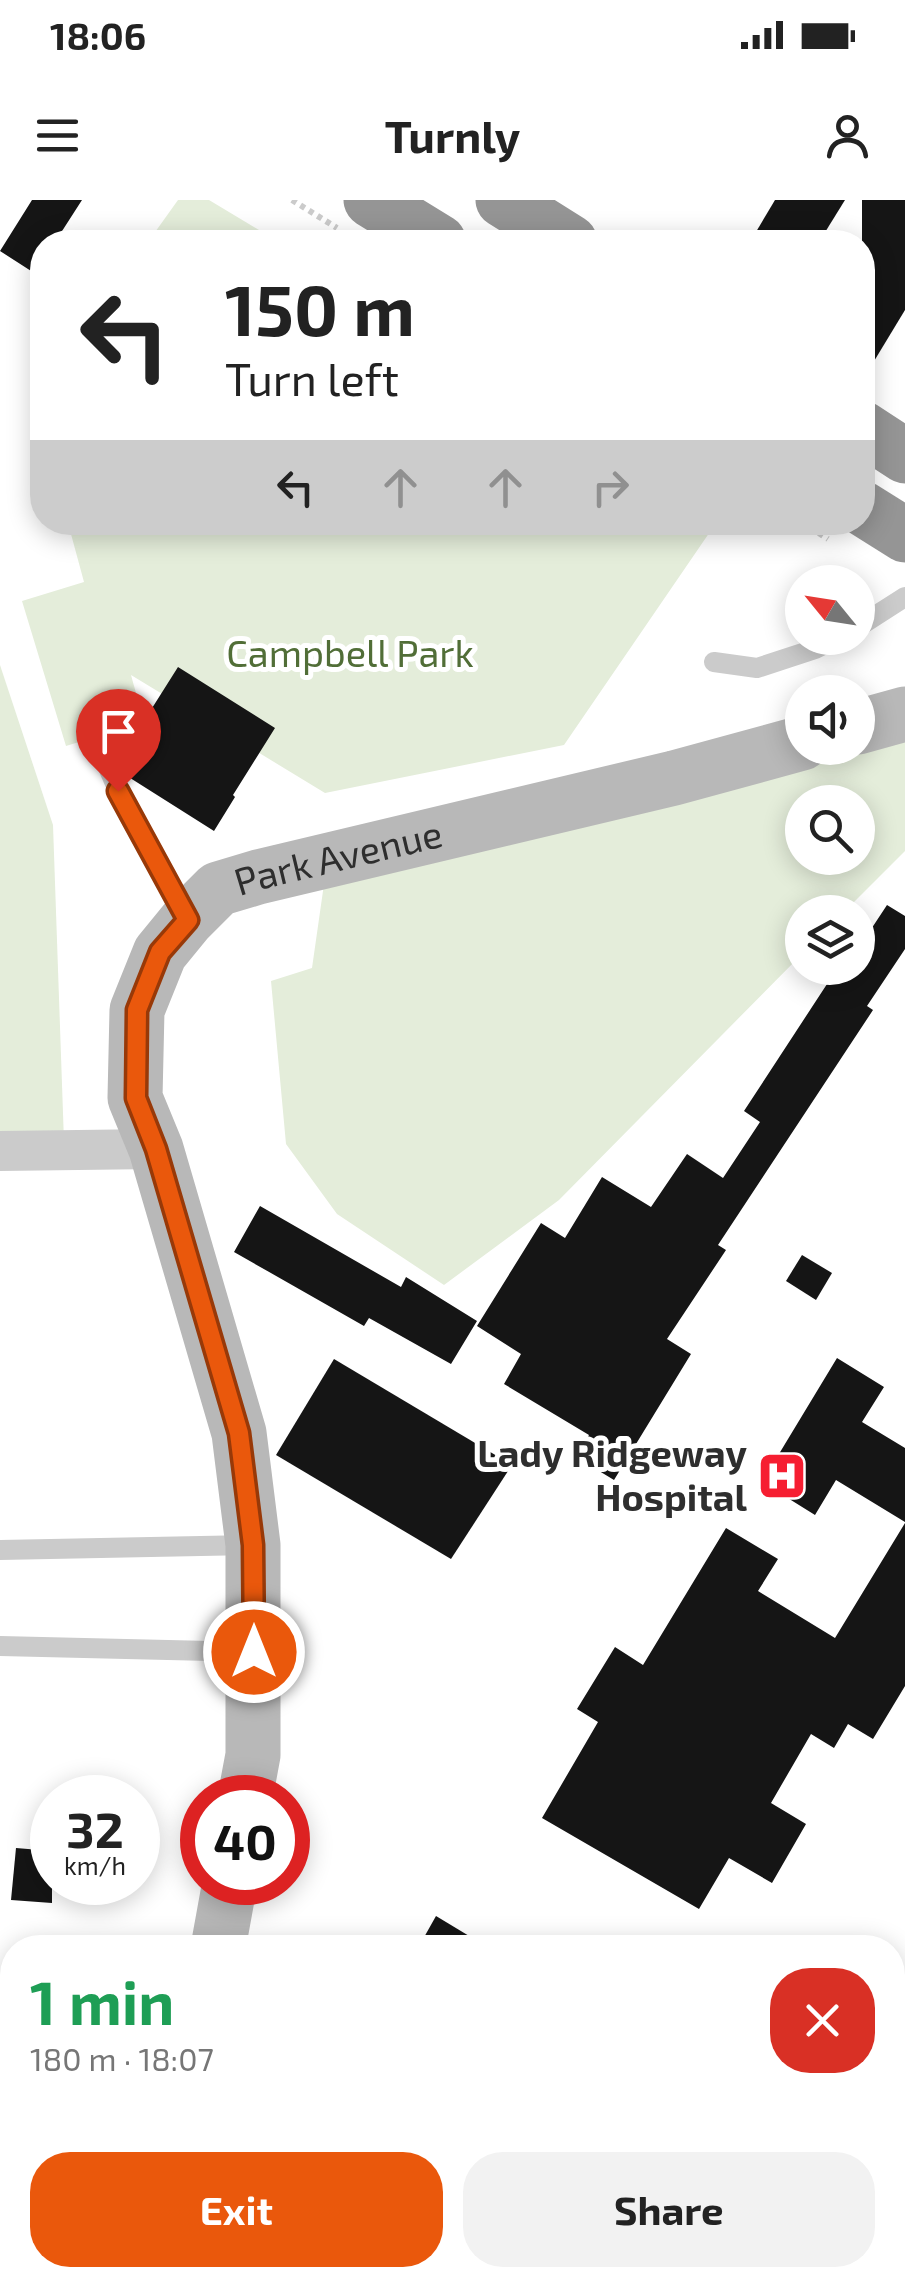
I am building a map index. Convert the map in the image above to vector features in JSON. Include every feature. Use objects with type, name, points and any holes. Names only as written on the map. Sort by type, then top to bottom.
[{"type":"highway","points":[[503,200],[551,230]]},
{"type":"highway","points":[[357,216],[401,230]]},
{"type":"highway","points":[[875,436],[905,456]]},
{"type":"highway","points":[[875,516],[905,535]]},
{"type":"street","points":[[875,722],[905,714]]},
{"type":"street","name":"Park Avenue","points":[[249,1775],[253,1755],[253,1545],[239,1433],[156,1149],[136,1098],[137,1010],[160,952],[218,889],[674,778],[785,747]]},
{"type":"street","points":[[0,1151],[156,1149]]},
{"type":"street","points":[[220,1935],[226,1905]]},
{"type":"lane","points":[[875,616],[905,597]]},
{"type":"lane","points":[[714,662],[757,668],[797,655]]},
{"type":"lane","points":[[98,744],[130,816],[188,920]]},
{"type":"lane","points":[[0,1550],[253,1545]]},
{"type":"lane","points":[[0,1646],[254,1652]]},
{"type":"path","points":[[292,200],[357,216]]},
{"type":"green space","points":[[178,200],[209,200],[259,230],[157,230]]},
{"type":"green space","name":"Campbell Park","points":[[71,535],[708,535],[564,745],[325,793],[131,675],[144,722],[66,746],[22,601],[84,582]]},
{"type":"green space","points":[[0,665],[53,825],[64,1142],[0,1143]]},
{"type":"green space","points":[[905,731],[905,851],[861,895],[785,895],[785,971],[559,1200],[444,1285],[337,1214],[286,1144],[271,981],[312,968],[325,877],[785,761],[785,765],[875,765],[875,742]]},
{"type":"building","points":[[32,200],[82,200],[63,230],[30,230],[30,270],[0,251]]},
{"type":"building","points":[[775,200],[845,200],[826,230],[757,230]]},
{"type":"building","points":[[862,200],[905,200],[905,310],[875,360],[875,230],[862,230]]},
{"type":"building","points":[[178,667],[275,728],[214,831],[127,776],[154,732],[142,724]]},
{"type":"building","points":[[887,905],[905,916],[905,949],[867,1006],[873,1010],[718,1245],[726,1250],[667,1339],[691,1354],[614,1480],[576,1457],[589,1435],[504,1384],[521,1354],[477,1326],[541,1223],[565,1238],[602,1177],[651,1207],[687,1154],[723,1178],[760,1122],[744,1111],[826,985],[875,985],[875,923]]},
{"type":"building","points":[[260,1206],[401,1287],[406,1277],[477,1321],[451,1364],[369,1318],[364,1326],[234,1252]]},
{"type":"building","points":[[802,1255],[832,1273],[816,1300],[786,1281]]},
{"type":"building","points":[[837,1358],[884,1387],[862,1422],[905,1448],[905,1522],[836,1480],[815,1515],[762,1482]]},
{"type":"building","points":[[334,1359],[512,1465],[451,1559],[276,1455]]},
{"type":"building","points":[[905,1523],[905,1686],[873,1739],[848,1724],[834,1748],[811,1734],[771,1803],[806,1824],[772,1883],[729,1858],[699,1909],[542,1818],[598,1722],[577,1709],[615,1647],[643,1665],[726,1528],[778,1559],[758,1591],[835,1638]]},
{"type":"building","points":[[16,1848],[30,1849],[30,1901],[11,1900]]},
{"type":"building","points":[[436,1916],[467,1935],[425,1935]]},
{"type":"place","name":"Lady Ridgeway Hospital","points":[[782,1476]]},
{"type":"route","points":[[118,791],[188,920],[160,952],[137,1010],[136,1098],[156,1149],[239,1433],[253,1545],[254,1652]]}]
